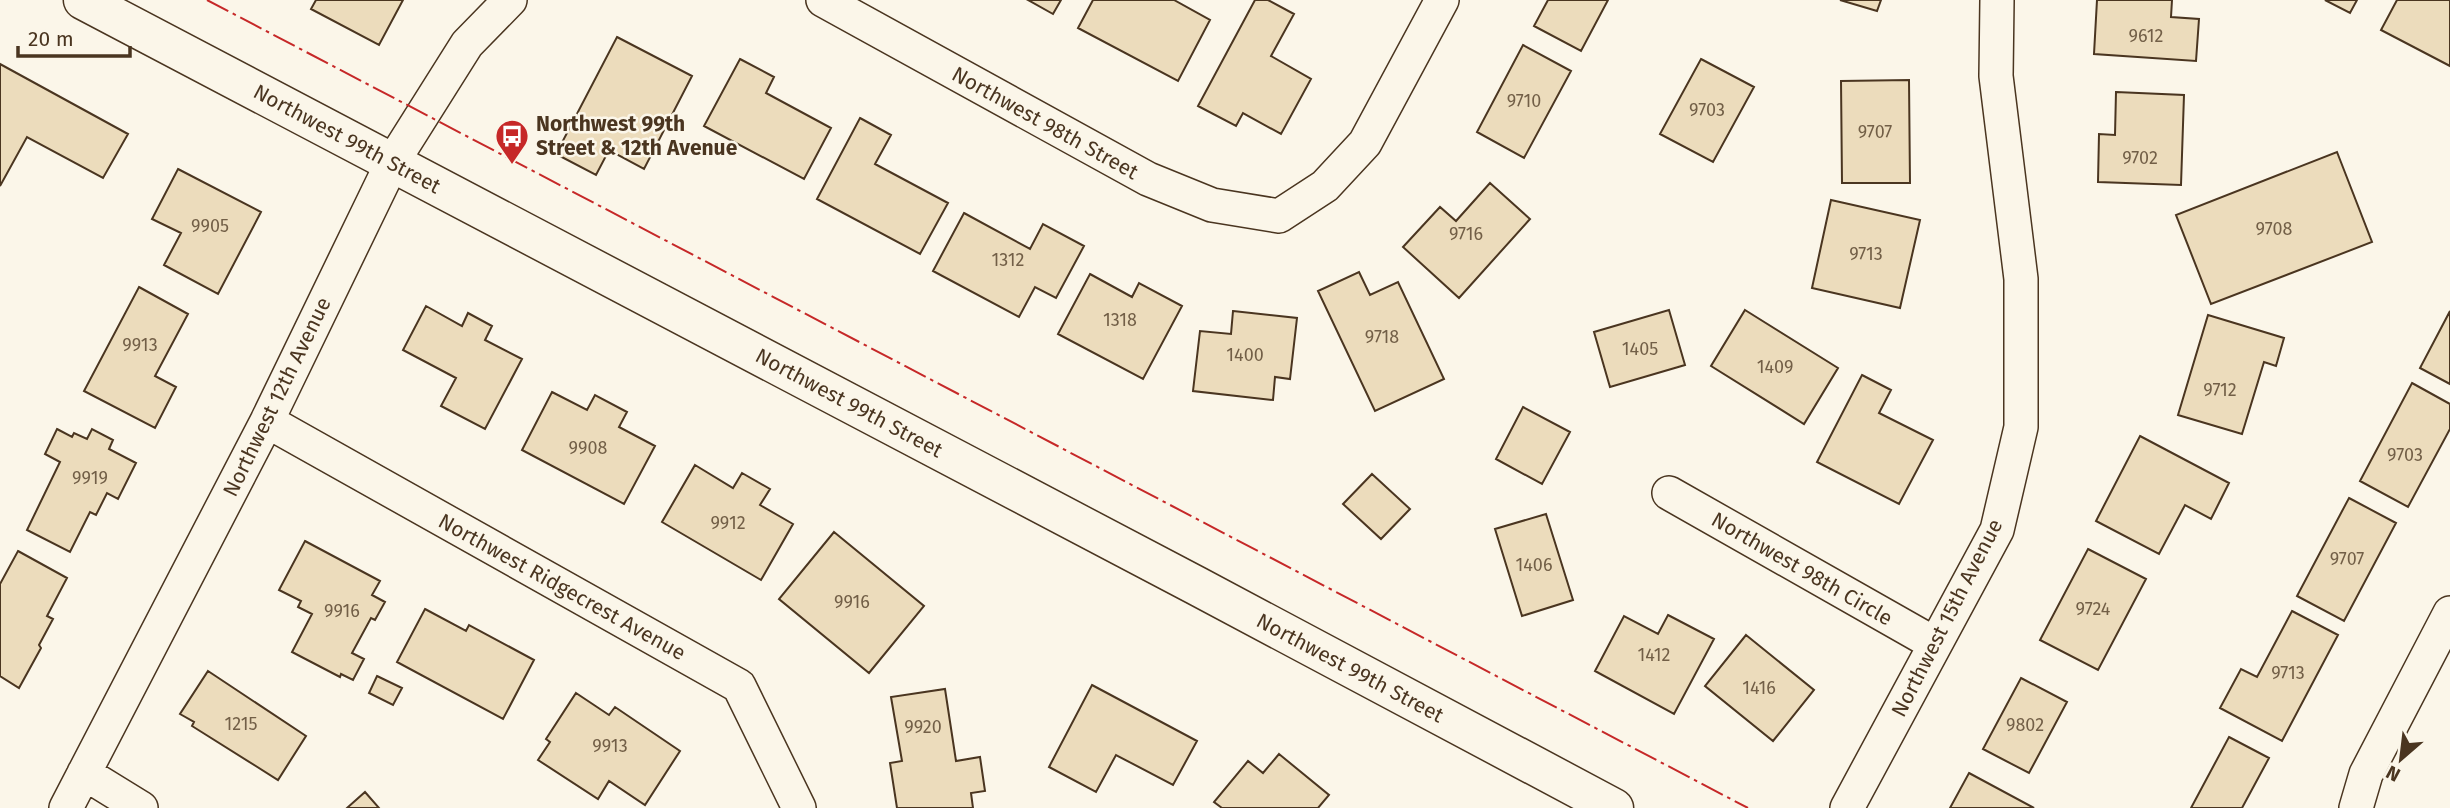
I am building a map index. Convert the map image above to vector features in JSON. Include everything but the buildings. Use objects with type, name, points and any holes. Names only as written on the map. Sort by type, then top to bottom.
[{"type":"main road","name":"Northwest 99th Street","points":[[83,0],[1614,808]]},
{"type":"street","name":"Northwest 12th Avenue","points":[[66,808],[267,421],[392,163],[467,44],[510,0]]},
{"type":"street","name":"Northwest 98th Street","points":[[823,0],[1147,179],[1212,205],[1279,216],[1325,186],[1365,143],[1441,0]]},
{"type":"street","name":"Northwest 15th Avenue","points":[[1847,808],[1997,530],[2021,427],[2021,279],[1996,76],[1997,0]]},
{"type":"street","name":"Northwest Ridgecrest Avenue","points":[[267,421],[739,686],[799,808]]},
{"type":"street","name":"Northwest 98th Circle","points":[[1669,493],[1935,644]]},
{"type":"street","points":[[2356,808],[2366,774],[2450,613]]},
{"type":"street","points":[[84,773],[141,808]]},
{"type":"power","points":[[207,0],[1748,808]]},
{"type":"place","name":"Northwest 99th Street & 12th Avenue","points":[[512,166]]}]
